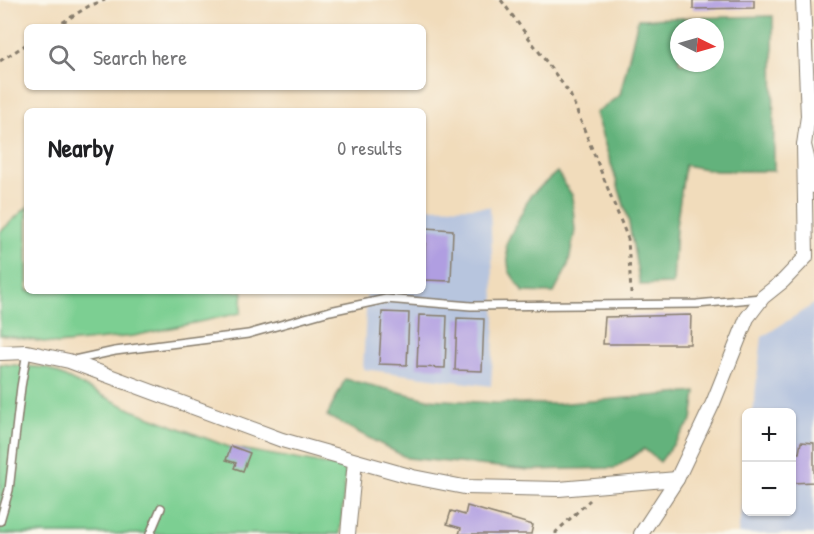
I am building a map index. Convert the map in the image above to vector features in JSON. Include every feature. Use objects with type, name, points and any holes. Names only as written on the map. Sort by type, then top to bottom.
[{"type":"street","points":[[641,534],[677,479],[713,404],[747,318],[763,297],[783,281],[806,256],[804,145],[808,116],[803,0]]},
{"type":"street","points":[[804,145],[814,186]]},
{"type":"street","points":[[0,354],[27,352],[69,361],[282,440],[413,477],[464,487],[558,489],[677,479]]},
{"type":"street","points":[[348,534],[355,461]]},
{"type":"lane","points":[[69,361],[115,351],[248,334],[330,311],[386,299],[471,306],[697,304],[763,297]]},
{"type":"lane","points":[[0,521],[9,490],[27,352]]},
{"type":"lane","points":[[150,534],[161,508]]},
{"type":"path","points":[[60,24],[89,6],[105,0]]},
{"type":"path","points":[[501,0],[570,94],[628,239],[631,304]]},
{"type":"path","points":[[0,61],[24,46]]},
{"type":"path","points":[[556,534],[590,500],[600,496]]},
{"type":"shaded area","points":[[490,207],[495,322],[491,386],[363,369],[367,294],[426,294],[426,208]]},
{"type":"shaded area","points":[[814,304],[814,534],[738,534],[742,502],[742,516],[796,516],[796,408],[753,408],[762,337]]},
{"type":"green space","points":[[773,16],[774,171],[716,171],[685,165],[676,227],[673,284],[640,285],[628,218],[595,113],[620,95],[638,19],[670,18],[670,72],[724,72],[724,18],[683,18]]},
{"type":"green space","points":[[557,172],[572,195],[575,231],[568,266],[554,293],[523,292],[509,271],[506,244],[530,196]]},
{"type":"green space","points":[[24,210],[24,294],[243,294],[241,313],[134,336],[57,344],[0,335],[0,232]]},
{"type":"green space","points":[[0,364],[47,368],[132,410],[229,447],[346,468],[340,534],[0,534]]},
{"type":"green space","points":[[345,379],[428,399],[494,403],[557,404],[696,392],[692,420],[660,462],[644,449],[615,468],[529,470],[407,458],[327,416]]},
{"type":"building","points":[[693,0],[754,0],[754,8],[693,9]]},
{"type":"building","points":[[426,228],[453,230],[451,281],[426,280]]},
{"type":"building","points":[[382,312],[409,313],[407,365],[379,364]]},
{"type":"building","points":[[419,315],[447,316],[445,368],[417,367]]},
{"type":"building","points":[[691,315],[690,344],[603,344],[605,317]]},
{"type":"building","points":[[457,318],[484,319],[482,371],[455,370]]},
{"type":"building","points":[[801,442],[814,443],[814,482],[796,483],[796,453],[799,453]]},
{"type":"building","points":[[231,446],[250,453],[243,471],[234,468],[236,463],[226,460]]},
{"type":"building","points":[[467,506],[533,525],[531,534],[459,534],[461,528],[447,524],[451,511],[465,515]]}]
